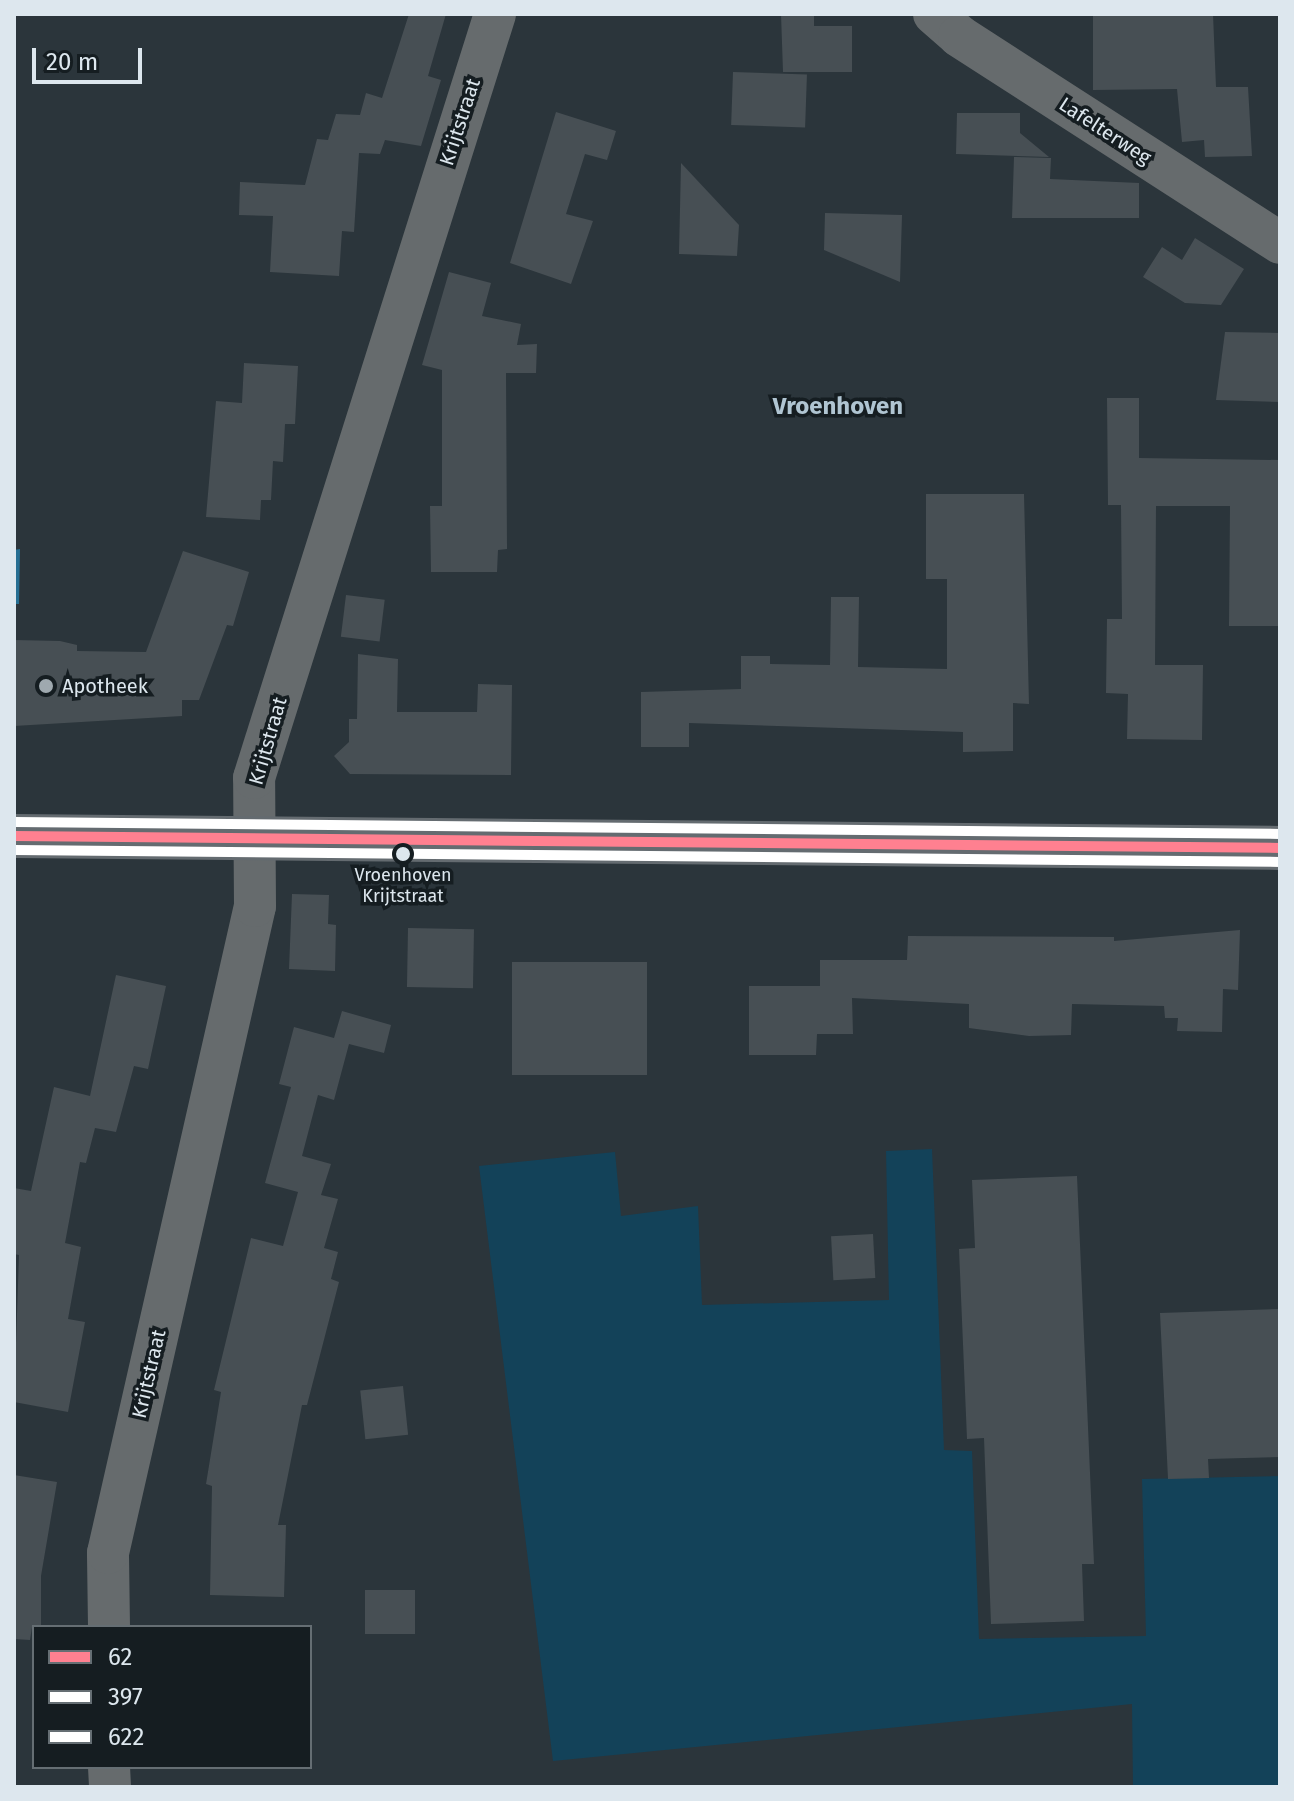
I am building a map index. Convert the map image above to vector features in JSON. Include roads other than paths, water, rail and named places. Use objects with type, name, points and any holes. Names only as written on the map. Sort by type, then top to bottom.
[{"type":"main road","points":[[14,836],[1280,848]]},
{"type":"street","name":"Krijtstraat","points":[[109,1625],[108,1553],[255,906],[254,778],[495,14]]},
{"type":"street","name":"Lafelterweg","points":[[934,14],[959,36],[1280,243]]},
{"type":"place","name":"Apotheek","points":[[46,686]]},
{"type":"place","name":"Vroenhoven Krijtstraat","points":[[403,854]]},
{"type":"district","name":"Vroenhoven","points":[[838,407]]}]
